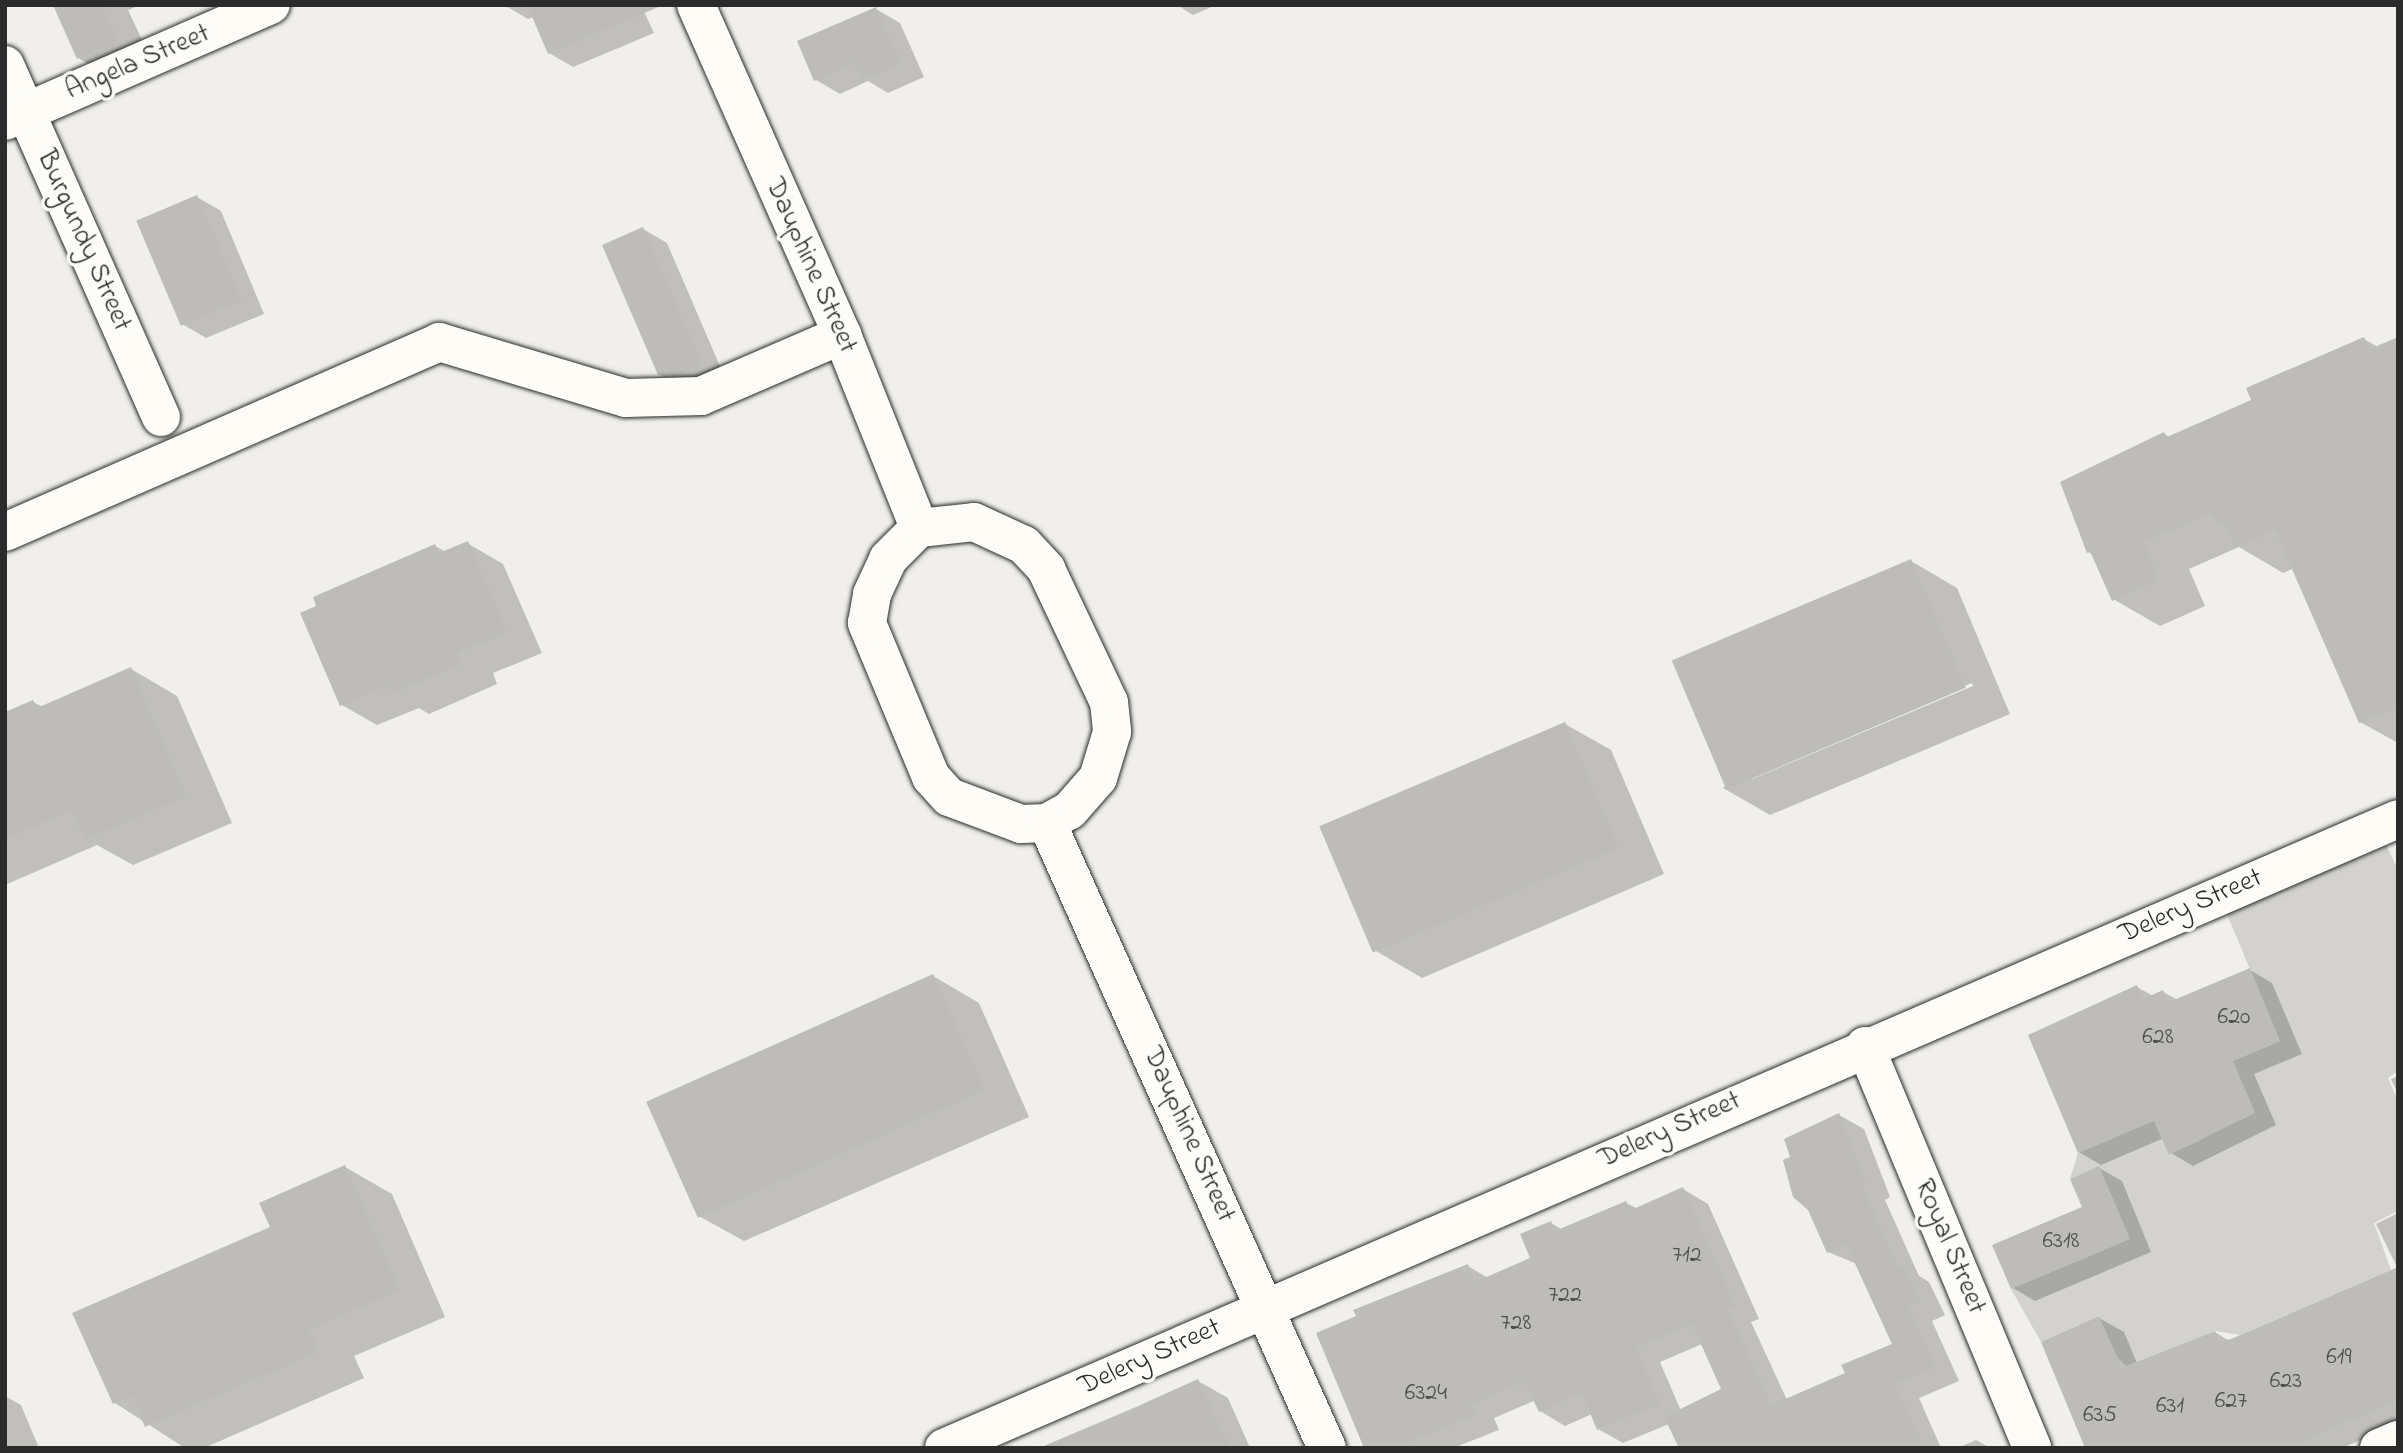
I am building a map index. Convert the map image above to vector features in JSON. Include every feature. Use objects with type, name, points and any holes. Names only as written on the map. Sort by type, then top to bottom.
[{"type":"street","name":"Angela Street","points":[[16,116],[271,5]]},
{"type":"street","name":"Dauphine Street","points":[[696,5],[842,335],[919,528]]},
{"type":"street","name":"Burgundy Street","points":[[5,65],[16,116],[160,418]]},
{"type":"street","points":[[5,532],[439,342],[626,398],[701,396],[842,335]]},
{"type":"street","points":[[974,523],[1024,545],[1046,569],[1109,702],[1112,732],[1098,778],[1070,810],[1047,823],[1021,824],[997,818],[949,797],[931,777],[867,623],[872,594],[888,559],[919,528],[974,523]]},
{"type":"street","name":"Delery Street","points":[[944,1448],[1865,1046],[2398,819]]},
{"type":"street","name":"Dauphine Street","points":[[1047,823],[1213,1187],[1263,1308],[1327,1448]]},
{"type":"street","name":"Royal Street","points":[[1865,1046],[2032,1448]]},
{"type":"street","points":[[2379,1448],[2398,1440]]},
{"type":"shaded area","points":[[2378,828],[2398,870],[2398,1071],[2388,1078],[2398,1101],[2398,1211],[2374,1223],[2391,1270],[2240,1335],[2215,1331],[2126,1366],[2117,1357],[2099,1316],[2041,1342],[2011,1289],[2130,1239],[2099,1167],[2070,1179],[2078,1153],[2114,1138],[2150,1111],[2169,1154],[2201,1140],[2183,1096],[2228,1124],[2255,1113],[2242,1082],[2215,1094],[2217,1068],[2280,1041],[2219,895]]},
{"type":"building","points":[[53,5],[102,5],[118,40],[77,59]]},
{"type":"building","points":[[527,5],[663,5],[548,54]]},
{"type":"building","points":[[876,7],[901,63],[862,80],[855,63],[814,81],[797,41]]},
{"type":"building","points":[[197,195],[242,300],[181,326],[136,221]]},
{"type":"building","points":[[643,227],[702,364],[677,375],[658,375],[602,245]]},
{"type":"building","points":[[2364,337],[2370,349],[2398,337],[2398,706],[2359,723],[2275,530],[2236,548],[2225,523],[2218,526],[2212,513],[2144,542],[2159,580],[2112,601],[2090,551],[2087,553],[2060,482],[2164,432],[2167,437],[2251,400],[2246,388]]},
{"type":"building","points":[[468,541],[507,632],[458,653],[463,663],[392,694],[388,685],[340,706],[300,613],[316,606],[313,597],[435,544],[439,553]]},
{"type":"building","points":[[1911,559],[1966,688],[1726,789],[1672,661]]},
{"type":"building","points":[[131,667],[186,796],[85,840],[72,810],[5,839],[5,712],[33,700],[37,708]]},
{"type":"building","points":[[1565,722],[1619,848],[1373,952],[1319,826]]},
{"type":"building","points":[[2250,968],[2280,1041],[2233,1061],[2255,1113],[2169,1155],[2154,1121],[2078,1153],[2028,1035],[2137,985],[2143,999],[2163,990],[2169,1002]]},
{"type":"building","points":[[933,974],[985,1090],[698,1218],[646,1102]]},
{"type":"building","points":[[1839,1113],[1866,1183],[1862,1186],[1898,1268],[1904,1265],[1921,1301],[1908,1306],[1935,1367],[1895,1384],[1924,1448],[1679,1448],[1664,1417],[1721,1389],[1692,1324],[1636,1348],[1660,1404],[1597,1430],[1582,1393],[1539,1412],[1524,1381],[1471,1404],[1475,1415],[1393,1448],[1364,1448],[1316,1333],[1356,1316],[1353,1310],[1468,1264],[1475,1282],[1530,1258],[1520,1234],[1551,1221],[1555,1231],[1626,1201],[1631,1210],[1683,1187],[1735,1305],[1727,1308],[1772,1405],[1845,1373],[1841,1365],[1892,1344],[1846,1244],[1827,1253],[1808,1210],[1793,1197],[1783,1160],[1790,1157],[1784,1139]]},
{"type":"building","points":[[345,1165],[400,1290],[308,1330],[319,1351],[145,1427],[132,1396],[113,1404],[72,1313],[270,1227],[259,1203]]},
{"type":"building","points":[[2099,1166],[2130,1239],[2011,1289],[1992,1245],[2082,1207],[2070,1179]]},
{"type":"building","points":[[2398,1267],[2398,1400],[2286,1448],[2085,1448],[2041,1342],[2099,1316],[2121,1368],[2215,1331],[2219,1341],[2231,1339]]},
{"type":"building","points":[[1198,1379],[1230,1448],[1039,1448],[1136,1407]]}]
